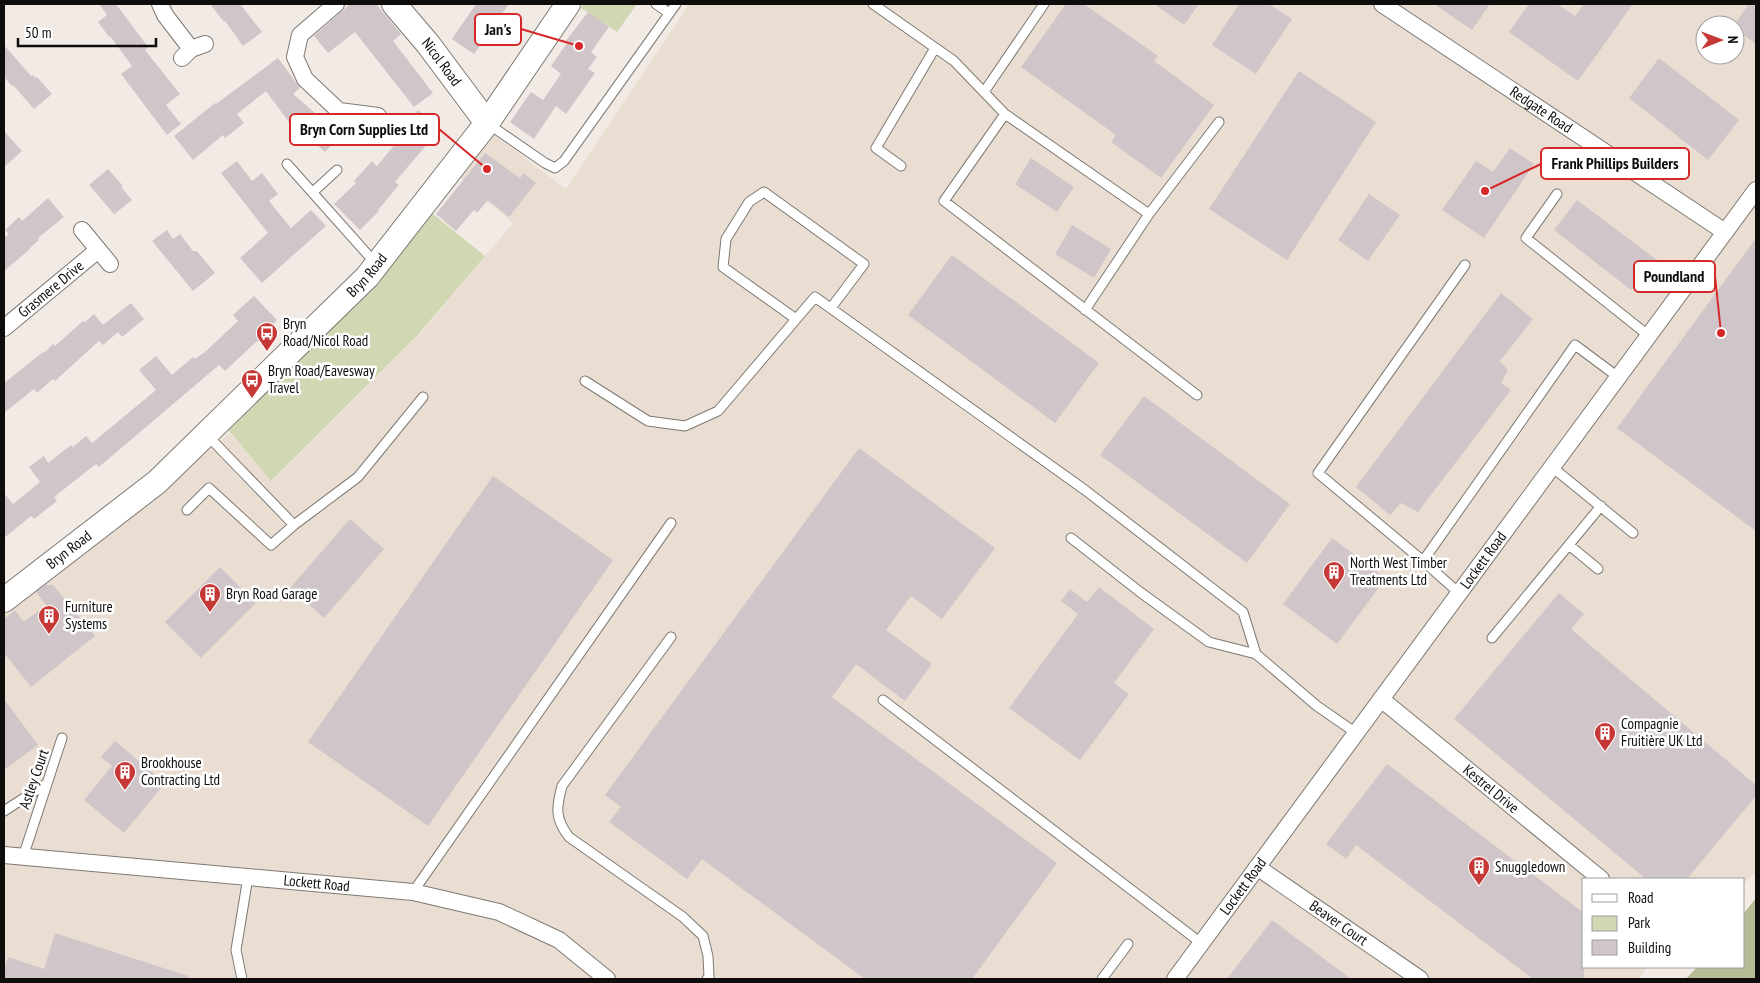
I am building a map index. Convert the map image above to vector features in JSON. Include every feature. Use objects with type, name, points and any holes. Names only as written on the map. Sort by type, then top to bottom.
[{"type":"main road","name":"Nicol Road","points":[[394,4],[428,44],[487,123]]},
{"type":"main road","name":"Bryn Road","points":[[4,600],[158,482],[367,278],[487,123],[568,4]]},
{"type":"street","points":[[160,4],[165,15],[193,50]]},
{"type":"street","points":[[336,4],[300,35],[296,57],[305,79],[339,112],[378,116]]},
{"type":"street","name":"Redgate Road","points":[[1382,4],[1725,232]]},
{"type":"street","name":"Lockett Road","points":[[1175,979],[1756,190]]},
{"type":"street","name":"Grasmere Drive","points":[[82,230],[110,264]]},
{"type":"street","name":"Grasmere Drive","points":[[4,328],[98,250]]},
{"type":"street","name":"Kestrel Drive","points":[[1381,699],[1600,878]]},
{"type":"street","name":"Lockett Road","points":[[4,855],[413,892],[499,912],[559,940],[607,979]]},
{"type":"street","name":"Beaver Court","points":[[1257,867],[1420,979]]},
{"type":"lane","points":[[656,4],[669,13]]},
{"type":"lane","points":[[487,123],[555,168],[564,161],[676,4]]},
{"type":"lane","points":[[873,4],[954,61],[1004,114],[1149,214]]},
{"type":"lane","points":[[984,92],[1044,4]]},
{"type":"lane","points":[[901,166],[876,148],[935,48]]},
{"type":"lane","points":[[1004,114],[944,201],[1197,395]]},
{"type":"lane","points":[[1085,310],[1149,214],[1219,122]]},
{"type":"lane","points":[[287,164],[377,265]]},
{"type":"lane","points":[[312,192],[337,170]]},
{"type":"lane","points":[[796,319],[723,267],[726,239],[749,202],[764,192],[864,264],[832,308]]},
{"type":"lane","points":[[1557,194],[1526,238],[1649,336]]},
{"type":"lane","points":[[1459,593],[1318,473],[1465,265]]},
{"type":"lane","points":[[585,381],[648,421],[685,426],[718,411],[815,297],[1085,490],[1243,612],[1256,654]]},
{"type":"lane","points":[[1423,561],[1575,344],[1618,377]]},
{"type":"lane","points":[[187,510],[209,488],[271,544],[358,477],[423,397]]},
{"type":"lane","points":[[207,435],[294,525]]},
{"type":"lane","points":[[1552,467],[1633,533]]},
{"type":"lane","points":[[1492,638],[1601,506]]},
{"type":"lane","points":[[413,892],[671,522]]},
{"type":"lane","points":[[1070,538],[1140,592],[1210,642],[1256,654],[1317,706],[1356,733]]},
{"type":"lane","points":[[1568,545],[1598,570]]},
{"type":"lane","points":[[671,637],[562,786],[557,806],[560,826],[569,837],[683,917],[702,936],[708,956],[709,977],[707,979]]},
{"type":"lane","points":[[882,700],[1201,943]]},
{"type":"lane","name":"Astley Court","points":[[23,857],[62,738]]},
{"type":"lane","points":[[4,811],[46,784]]},
{"type":"lane","points":[[242,979],[236,950],[248,878]]},
{"type":"lane","points":[[1102,979],[1128,944]]},
{"type":"shaded area","points":[[689,4],[1756,4],[1756,872],[1745,882],[1745,878],[1582,878],[1582,968],[1647,968],[1638,979],[4,979],[4,611],[230,433],[272,481],[419,335],[513,223],[460,178],[493,134],[566,189]]},
{"type":"green space","points":[[584,4],[637,4],[617,32],[581,8]]},
{"type":"green space","points":[[428,210],[485,256],[417,336],[271,481],[225,426]]},
{"type":"green space","points":[[1756,898],[1756,979],[1686,979],[1696,968],[1745,968],[1745,912]]},
{"type":"building","points":[[99,4],[116,4],[148,47],[145,50],[180,94],[166,105],[181,124],[167,135],[121,74],[132,66],[98,22],[107,15]]},
{"type":"building","points":[[210,4],[240,4],[262,32],[243,46]]},
{"type":"building","points":[[350,4],[376,4],[401,34],[393,41],[433,93],[414,107],[355,32],[328,53],[314,36]]},
{"type":"building","points":[[476,4],[509,4],[474,54],[452,39]]},
{"type":"building","points":[[1066,4],[1084,4],[1158,56],[1154,61],[1214,105],[1161,178],[1111,142],[1116,135],[1021,67]]},
{"type":"building","points":[[1154,4],[1199,4],[1184,25]]},
{"type":"building","points":[[1239,4],[1269,4],[1292,19],[1256,74],[1212,45]]},
{"type":"building","points":[[1434,4],[1490,4],[1472,30]]},
{"type":"building","points":[[1529,4],[1557,4],[1575,16],[1584,4],[1633,4],[1578,81],[1509,32]]},
{"type":"building","points":[[1749,4],[1756,4],[1756,44],[1745,36],[1745,15],[1741,15]]},
{"type":"building","points":[[588,12],[609,27],[591,52],[597,57],[588,69],[595,73],[566,114],[556,106],[534,139],[510,122],[531,92],[543,100],[561,74],[551,66],[567,43],[565,42]]},
{"type":"building","points":[[4,45],[31,76],[37,77],[52,94],[34,109],[4,77]]},
{"type":"building","points":[[278,58],[300,88],[293,94],[323,120],[326,116],[343,132],[325,152],[293,124],[291,125],[266,91],[237,114],[244,123],[225,138],[223,135],[193,160],[174,136],[215,103]]},
{"type":"building","points":[[1659,58],[1739,120],[1708,160],[1629,98]]},
{"type":"building","points":[[1299,71],[1376,122],[1287,260],[1209,209]]},
{"type":"building","points":[[418,110],[437,125],[425,141],[428,143],[395,182],[399,185],[379,211],[360,230],[334,204],[356,183],[354,181],[372,161],[377,166],[406,131],[403,128]]},
{"type":"building","points":[[4,131],[22,151],[4,167]]},
{"type":"building","points":[[1510,148],[1534,164],[1484,238],[1442,210],[1476,161],[1493,172]]},
{"type":"building","points":[[485,153],[520,178],[524,173],[536,183],[509,217],[488,200],[477,213],[474,210],[456,231],[436,214]]},
{"type":"building","points":[[1031,158],[1074,187],[1057,212],[1015,184]]},
{"type":"building","points":[[237,161],[252,181],[262,173],[278,194],[269,201],[291,228],[311,210],[326,226],[262,283],[240,258],[268,233],[221,173]]},
{"type":"building","points":[[108,169],[132,200],[114,214],[89,185]]},
{"type":"building","points":[[1369,194],[1400,215],[1368,261],[1338,240]]},
{"type":"building","points":[[48,198],[64,217],[38,238],[39,240],[29,250],[4,271],[4,238],[9,234],[5,230],[19,217],[22,221]]},
{"type":"building","points":[[1577,200],[1657,260],[1631,290],[1554,230]]},
{"type":"building","points":[[1072,225],[1111,249],[1094,278],[1055,254]]},
{"type":"building","points":[[167,230],[173,239],[180,234],[193,251],[197,251],[215,273],[193,291],[152,241]]},
{"type":"building","points":[[1756,238],[1756,531],[1617,428]]},
{"type":"building","points":[[952,255],[1099,363],[1055,423],[908,315]]},
{"type":"building","points":[[1501,293],[1533,319],[1500,361],[1508,370],[1501,383],[1511,390],[1418,512],[1401,503],[1390,515],[1356,487]]},
{"type":"building","points":[[254,296],[277,320],[271,326],[273,328],[225,371],[219,365],[99,467],[96,464],[54,497],[57,501],[34,519],[31,516],[4,538],[4,493],[13,504],[40,482],[29,467],[44,456],[48,463],[86,436],[92,443],[156,390],[139,370],[156,356],[172,375],[193,357],[195,359],[205,352],[238,321],[233,315]]},
{"type":"building","points":[[131,303],[144,319],[122,337],[118,332],[103,345],[99,341],[55,381],[53,379],[37,393],[34,389],[4,413],[4,383],[53,344],[55,346],[83,321],[85,322],[94,314],[103,325]]},
{"type":"building","points":[[1144,396],[1290,504],[1247,563],[1100,455]]},
{"type":"building","points":[[859,448],[995,548],[942,619],[911,596],[886,630],[932,664],[905,701],[856,664],[832,697],[1057,863],[972,979],[865,979],[702,859],[687,879],[609,822],[621,807],[605,795]]},
{"type":"building","points":[[493,476],[613,560],[428,826],[308,742]]},
{"type":"building","points":[[350,519],[384,549],[324,618],[290,588]]},
{"type":"building","name":"North West Timber Treatments Ltd","points":[[1332,538],[1386,578],[1337,644],[1283,604]]},
{"type":"building","name":"Bryn Road Garage","points":[[220,567],[256,603],[201,658],[165,622]]},
{"type":"building","name":"Furniture Systems","points":[[45,585],[53,585],[95,636],[31,687],[4,653],[4,619],[15,610],[24,622],[46,605],[36,592]]},
{"type":"building","points":[[1099,587],[1154,629],[1114,683],[1129,694],[1080,760],[1009,708],[1078,614],[1061,601],[1070,589],[1087,602]]},
{"type":"building","name":"Compagnie Fruitière UK Ltd","points":[[1559,593],[1584,614],[1571,629],[1756,785],[1756,796],[1688,878],[1645,878],[1454,719]]},
{"type":"building","points":[[4,699],[38,745],[4,770]]},
{"type":"building","name":"Brookhouse Contracting Ltd","points":[[115,741],[165,783],[124,833],[84,800],[112,766],[101,757]]},
{"type":"building","name":"Snuggledown","points":[[1387,764],[1582,911],[1582,968],[1584,968],[1584,979],[1533,979],[1356,845],[1346,859],[1326,844]]},
{"type":"building","points":[[1272,920],[1351,979],[1227,979]]},
{"type":"building","points":[[55,933],[188,976],[188,979],[4,979],[8,957],[44,969]]},
{"type":"place","name":"Jan's","points":[[579,46]]},
{"type":"place","name":"Bryn Corn Supplies Ltd","points":[[487,169]]},
{"type":"place","name":"Frank Phillips Builders","points":[[1485,191]]},
{"type":"place","name":"Poundland","points":[[1721,333]]},
{"type":"place","name":"Bryn Road/Nicol Road","points":[[267,352]]},
{"type":"place","name":"Bryn Road/Eavesway Travel","points":[[252,399]]},
{"type":"place","name":"North West Timber Treatments Ltd","points":[[1334,591]]},
{"type":"place","name":"Bryn Road Garage","points":[[210,613]]},
{"type":"place","name":"Furniture Systems","points":[[49,635]]},
{"type":"place","name":"Compagnie Fruitière UK Ltd","points":[[1605,752]]},
{"type":"place","name":"Brookhouse Contracting Ltd","points":[[125,791]]},
{"type":"place","name":"Snuggledown","points":[[1479,886]]}]
